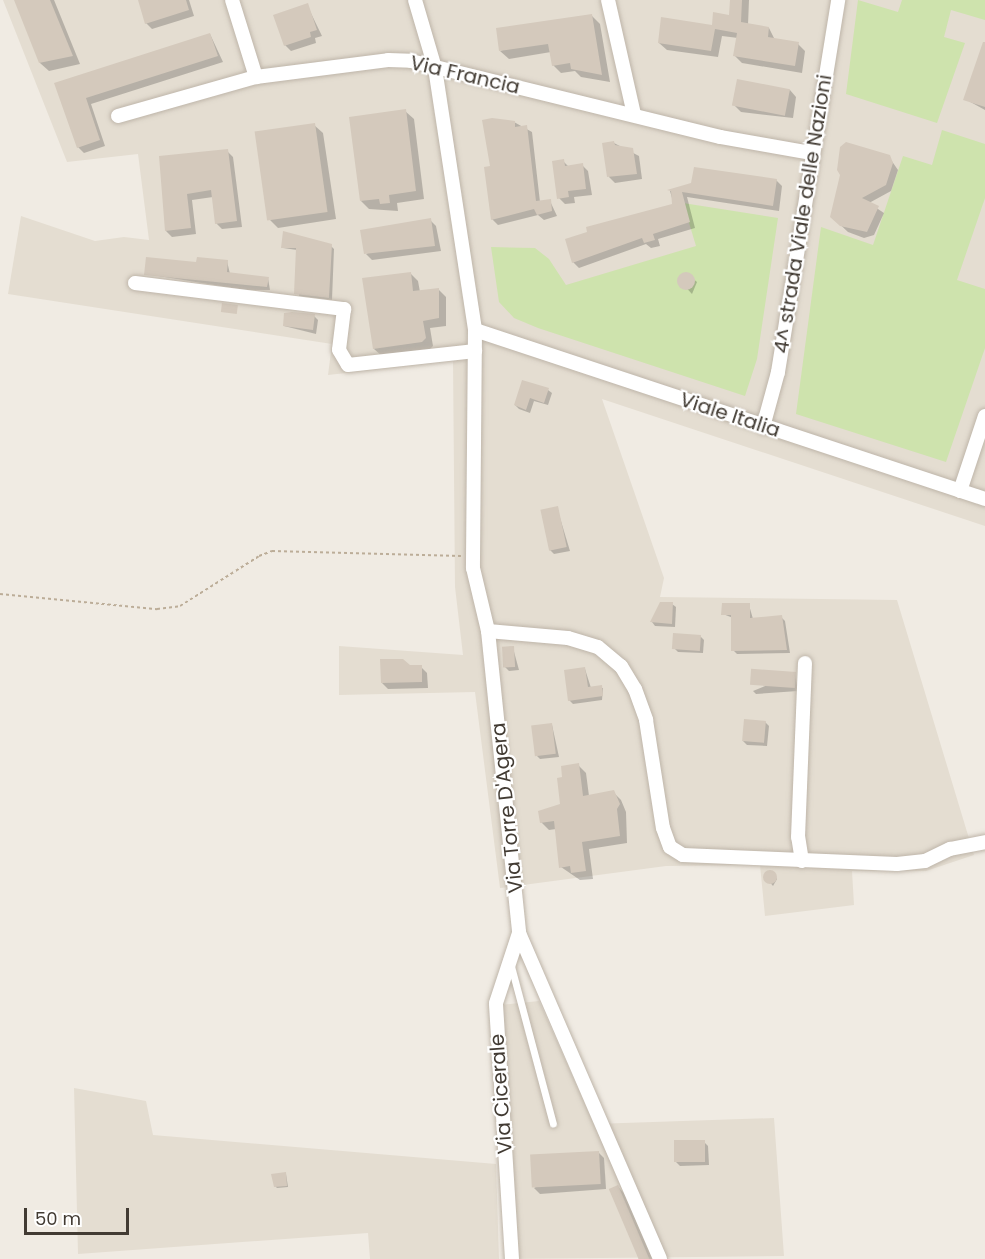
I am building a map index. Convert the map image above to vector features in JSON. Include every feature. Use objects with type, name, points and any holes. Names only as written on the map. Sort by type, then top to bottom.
[{"type":"street","points":[[232,0],[256,77]]},
{"type":"street","name":"Via Torre D'Agera","points":[[415,0],[435,68],[475,330],[473,556],[488,631],[519,933],[660,1259]]},
{"type":"street","points":[[608,0],[634,114]]},
{"type":"street","name":"4^ strada Viale delle Nazioni","points":[[763,427],[778,372],[811,153],[838,0]]},
{"type":"street","name":"Via Francia","points":[[118,116],[256,77],[388,60],[435,68],[634,114],[721,137],[811,153]]},
{"type":"street","points":[[135,283],[344,309],[339,350],[348,365],[475,351]]},
{"type":"street","name":"Viale Italia","points":[[475,330],[985,499]]},
{"type":"street","points":[[960,491],[985,416]]},
{"type":"street","points":[[488,631],[568,638],[598,647],[621,666],[635,689],[645,720],[663,828],[670,847],[683,855],[897,864],[925,861],[950,849],[985,842]]},
{"type":"street","points":[[802,861],[798,837],[806,663]]},
{"type":"street","name":"Via Cicerale","points":[[512,1259],[495,1003],[519,933]]},
{"type":"lane","points":[[510,961],[553,1124]]},
{"type":"path","points":[[0,594],[157,609],[180,606],[259,556],[272,551],[473,556]]},
{"type":"shaded area","points":[[3,0],[985,0],[985,526],[602,399],[664,578],[660,597],[897,600],[974,855],[926,871],[852,871],[854,905],[765,916],[760,865],[666,866],[500,888],[475,692],[339,695],[339,646],[463,655],[455,587],[453,361],[328,375],[332,344],[8,294],[21,216],[95,241],[124,237],[149,240],[138,154],[67,162]]},
{"type":"shaded area","points":[[539,1001],[594,1124],[774,1118],[784,1256],[507,1259],[500,1005]]},
{"type":"shaded area","points":[[74,1088],[146,1101],[153,1135],[496,1164],[499,1259],[370,1259],[368,1233],[78,1254]]},
{"type":"green space","points":[[858,0],[898,12],[902,0],[985,0],[985,20],[951,10],[944,37],[965,43],[937,123],[846,94]]},
{"type":"green space","points":[[942,130],[985,144],[985,198],[957,280],[985,289],[985,348],[946,462],[796,414],[821,227],[873,245],[903,156],[932,165]]},
{"type":"green space","points":[[683,203],[778,218],[757,359],[745,396],[538,328],[514,318],[499,302],[491,247],[535,248],[549,259],[566,285],[696,246]]},
{"type":"building","points":[[14,0],[50,0],[73,56],[39,63]]},
{"type":"building","points":[[138,0],[186,0],[189,10],[145,24]]},
{"type":"building","points":[[730,0],[742,0],[741,22],[769,27],[768,37],[799,42],[795,66],[733,56],[737,33],[715,29],[711,51],[658,43],[661,17],[712,25],[713,12],[729,15]]},
{"type":"building","points":[[308,3],[317,30],[310,32],[311,37],[284,46],[273,15]]},
{"type":"building","points":[[592,14],[602,75],[571,69],[570,63],[552,66],[548,44],[499,51],[496,28]]},
{"type":"building","points":[[210,33],[218,56],[86,98],[100,140],[77,148],[54,83]]},
{"type":"building","points":[[983,42],[985,42],[985,107],[963,100]]},
{"type":"building","points":[[737,79],[790,89],[785,116],[732,106]]},
{"type":"building","points":[[406,109],[416,191],[389,195],[390,203],[380,204],[379,199],[360,201],[349,117]]},
{"type":"building","points":[[492,118],[515,121],[515,127],[527,125],[536,201],[551,199],[552,211],[537,215],[534,209],[491,220],[484,167],[490,166],[482,120]]},
{"type":"building","points":[[315,123],[328,212],[267,221],[255,131]]},
{"type":"building","points":[[614,141],[615,145],[633,148],[637,174],[607,177],[602,143]]},
{"type":"building","points":[[846,142],[890,155],[893,163],[886,185],[862,198],[879,206],[867,232],[840,226],[830,217],[840,175],[837,170],[840,147]]},
{"type":"building","points":[[228,149],[237,221],[215,224],[211,190],[187,194],[191,228],[165,231],[159,156]]},
{"type":"building","points":[[564,159],[565,166],[583,163],[586,189],[568,191],[569,197],[557,199],[552,161]]},
{"type":"building","points":[[694,167],[777,179],[773,206],[682,192],[690,222],[653,234],[655,240],[644,243],[642,238],[572,263],[565,239],[587,232],[586,227],[672,204],[671,191],[667,190],[691,183]]},
{"type":"building","points":[[431,218],[435,246],[364,254],[360,230]]},
{"type":"building","points":[[283,231],[332,244],[329,298],[294,294],[296,248],[281,248]]},
{"type":"building","points":[[146,257],[196,262],[197,257],[228,260],[227,272],[269,277],[267,287],[144,275]]},
{"type":"building","points":[[411,272],[413,291],[439,288],[439,318],[423,321],[426,338],[422,342],[373,349],[362,278]]},
{"type":"building","points":[[686,272],[692,275],[695,281],[692,287],[686,290],[680,287],[677,281],[680,275]]},
{"type":"building","points":[[222,303],[238,305],[237,314],[221,312]]},
{"type":"building","points":[[284,313],[315,314],[313,330],[283,326]]},
{"type":"building","points":[[522,380],[549,388],[544,403],[530,398],[526,410],[514,405]]},
{"type":"building","points":[[558,506],[567,547],[549,551],[540,510]]},
{"type":"building","points":[[660,602],[673,602],[672,624],[650,622]]},
{"type":"building","points":[[722,603],[750,603],[750,618],[782,615],[787,650],[731,651],[731,615],[721,615]]},
{"type":"building","points":[[673,633],[701,635],[700,651],[672,649]]},
{"type":"building","points":[[514,646],[515,667],[503,668],[502,647]]},
{"type":"building","points":[[380,659],[403,659],[410,665],[422,665],[422,682],[381,683]]},
{"type":"building","points":[[585,667],[588,687],[602,685],[603,696],[568,701],[564,670]]},
{"type":"building","points":[[751,669],[796,672],[795,688],[750,685]]},
{"type":"building","points":[[744,719],[766,721],[764,743],[742,741]]},
{"type":"building","points":[[552,723],[556,754],[535,756],[531,726]]},
{"type":"building","points":[[579,763],[583,796],[614,790],[620,804],[617,809],[620,836],[582,842],[586,871],[571,873],[570,866],[559,868],[554,821],[540,823],[538,811],[560,804],[557,778],[562,777],[561,766]]},
{"type":"building","points":[[770,870],[775,872],[777,877],[775,882],[770,884],[765,882],[763,877],[765,872]]},
{"type":"building","points":[[674,1140],[705,1140],[705,1162],[674,1162]]},
{"type":"building","points":[[599,1151],[601,1184],[532,1188],[530,1155]]},
{"type":"building","points":[[286,1172],[287,1186],[274,1187],[271,1174]]},
{"type":"building","points":[[618,1185],[649,1259],[639,1259],[609,1189]]}]
